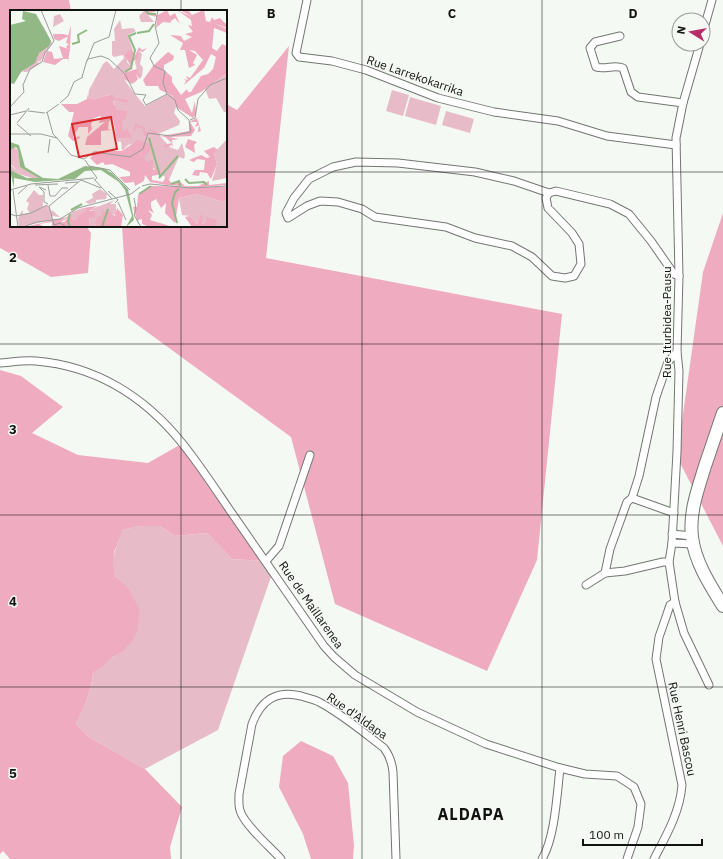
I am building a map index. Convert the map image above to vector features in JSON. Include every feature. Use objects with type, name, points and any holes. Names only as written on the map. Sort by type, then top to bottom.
[{"type":"main road","points":[[723,413],[695,496],[692,511],[693,540],[700,567],[723,606]]},
{"type":"street","name":"Rue Larrekokarrika","points":[[307,0],[296,53],[299,57],[346,64],[366,70],[438,98],[494,112],[558,121],[607,136],[676,145]]},
{"type":"street","points":[[709,12],[712,0]]},
{"type":"street","points":[[620,36],[595,42],[590,48],[596,67],[602,69],[618,66],[623,68],[631,92],[638,97],[682,103]]},
{"type":"street","name":"Rue Iturbidea-Pausu","points":[[698,52],[682,103],[676,138],[679,276],[677,352],[679,372],[678,438],[672,544],[666,562],[684,633],[710,686]]},
{"type":"street","points":[[549,193],[546,198],[548,208],[572,233],[579,244],[581,264],[574,276],[565,278],[552,276],[532,257],[512,246],[475,238],[446,227],[375,217],[362,210],[338,202],[320,201],[307,206],[288,218],[286,213],[294,198],[309,179],[333,167],[356,162],[398,164],[475,172],[514,181],[549,193],[556,191],[610,204],[629,214],[651,241],[674,274],[679,276]]},
{"type":"street","points":[[605,573],[610,549],[627,502],[632,498],[639,476],[656,397],[668,362],[677,352]]},
{"type":"street","name":"Rue de Maillarenea","points":[[0,363],[35,361],[75,368],[103,378],[132,395],[161,419],[182,443],[324,646],[334,657],[355,674],[417,712],[486,744],[560,768],[585,774],[617,776],[634,787],[641,804],[638,827],[627,859]]},
{"type":"street","points":[[266,561],[279,546],[310,455]]},
{"type":"street","points":[[632,498],[674,513]]},
{"type":"street","points":[[672,534],[693,540]]},
{"type":"street","points":[[672,544],[693,540]]},
{"type":"street","points":[[586,585],[605,573],[625,571],[666,562]]},
{"type":"street","name":"Rue Henri Bascou","points":[[654,859],[677,811],[682,796],[682,785],[656,659],[660,637],[670,605],[675,602]]},
{"type":"street","name":"Rue d'Aldapa","points":[[281,859],[247,823],[241,814],[239,805],[252,724],[255,715],[265,702],[274,697],[287,694],[318,701],[336,712],[384,748],[390,755],[393,772],[396,859]]},
{"type":"street","points":[[542,859],[551,836],[560,768]]},
{"type":"shaded area","points":[[0,0],[69,0],[71,10],[10,10],[10,227],[87,227],[91,233],[88,273],[51,277],[0,248]]},
{"type":"shaded area","points":[[289,46],[266,258],[562,314],[537,560],[487,671],[335,604],[291,437],[128,318],[122,227],[227,227],[227,105],[237,110]]},
{"type":"shaded area","points":[[392,90],[409,95],[403,116],[386,111]]},
{"type":"shaded area","points":[[410,97],[441,106],[436,125],[405,116]]},
{"type":"shaded area","points":[[446,111],[474,119],[470,133],[442,125]]},
{"type":"shaded area","points":[[723,213],[723,546],[677,457],[703,272]]},
{"type":"shaded area","points":[[0,370],[21,376],[63,407],[32,433],[78,455],[148,463],[183,443],[266,561],[232,559],[207,533],[175,536],[160,526],[138,526],[123,530],[114,552],[113,567],[115,576],[128,588],[140,610],[137,632],[132,641],[122,652],[113,657],[93,673],[87,699],[76,724],[89,737],[145,769],[182,807],[170,847],[171,859],[10,859],[3,851],[0,854]]},
{"type":"shaded area","points":[[138,526],[160,526],[175,536],[207,533],[232,559],[266,561],[273,571],[218,730],[145,769],[89,737],[76,724],[91,687],[93,673],[122,652],[128,588],[116,577],[113,560],[116,547],[123,530]]},
{"type":"shaded area","points":[[301,741],[333,756],[348,783],[354,846],[353,859],[311,859],[303,834],[279,787],[283,756]]},
{"type":"district","name":"ALDAPA","points":[[471,814]]}]
